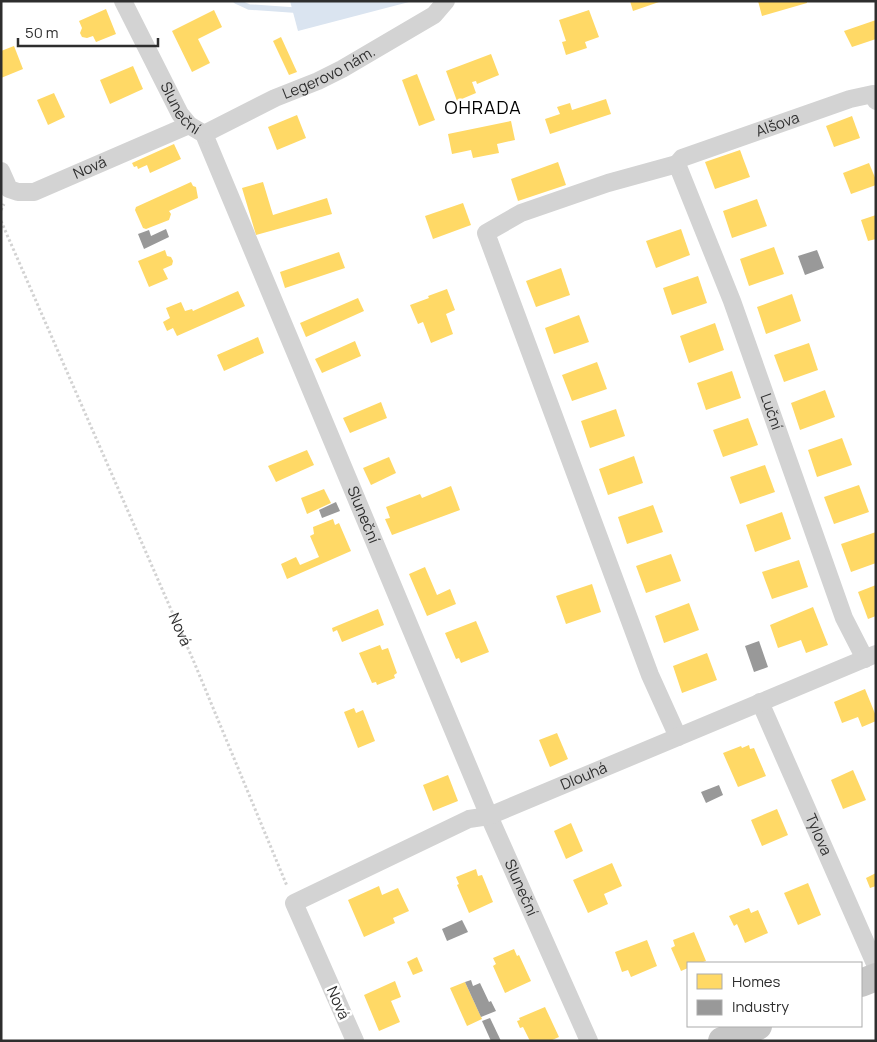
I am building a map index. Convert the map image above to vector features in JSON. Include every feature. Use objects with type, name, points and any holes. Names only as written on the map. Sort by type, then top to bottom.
[{"type":"main road","points":[[862,983],[876,976]]},
{"type":"main road","points":[[722,1041],[756,1027]]},
{"type":"street","name":"Sluneční","points":[[123,1],[180,114],[196,130],[489,816],[589,1041]]},
{"type":"street","name":"Legerovo nám.","points":[[196,130],[318,81],[342,69],[434,15],[446,1]]},
{"type":"street","name":"Alšova","points":[[677,164],[682,158],[850,99],[873,94],[876,101]]},
{"type":"street","name":"Nová","points":[[1,171],[9,189],[18,192],[34,192],[196,130]]},
{"type":"street","name":"Luční","points":[[677,164],[732,300],[844,618],[871,657]]},
{"type":"street","points":[[677,164],[608,183],[521,213],[486,233],[650,675],[678,737]]},
{"type":"street","name":"Dlouhá","points":[[294,903],[469,819],[489,816],[871,657]]},
{"type":"street","name":"Tylova","points":[[760,702],[876,966]]},
{"type":"street","name":"Nová","points":[[294,903],[355,1041]]},
{"type":"path","name":"Nová","points":[[1,221],[194,662],[294,903]]},
{"type":"shaded area","points":[[290,1],[408,1],[409,2],[298,31]]},
{"type":"building: Homes","points":[[630,1],[659,1],[659,2],[633,11]]},
{"type":"building: Homes","points":[[758,1],[807,1],[807,3],[762,16]]},
{"type":"building: Homes","points":[[106,9],[116,34],[96,42],[93,36],[82,37],[80,33],[82,28],[79,21]]},
{"type":"building: Homes","points":[[214,10],[222,27],[198,39],[210,63],[192,72],[172,31]]},
{"type":"building: Homes","points":[[589,10],[599,37],[585,42],[587,48],[566,55],[562,42],[566,41],[559,20]]},
{"type":"building: Homes","points":[[876,20],[876,39],[852,47],[844,31]]},
{"type":"building: Homes","points":[[281,37],[297,72],[289,75],[273,41]]},
{"type":"building: Homes","points":[[14,46],[23,69],[1,78],[1,51]]},
{"type":"building: Homes","points":[[491,54],[499,75],[477,84],[476,81],[472,82],[476,93],[457,101],[446,71]]},
{"type":"building: Homes","points":[[133,66],[143,89],[110,104],[100,80]]},
{"type":"building: Homes","points":[[417,74],[435,120],[419,126],[402,80]]},
{"type":"building: Homes","points":[[54,93],[65,117],[48,125],[37,100]]},
{"type":"building: Homes","points":[[606,99],[611,114],[550,134],[545,119],[560,114],[557,107],[570,103],[572,110]]},
{"type":"building: Homes","points":[[297,115],[306,138],[277,150],[268,127]]},
{"type":"building: Homes","points":[[852,116],[860,138],[834,147],[826,126]]},
{"type":"building: Homes","points":[[511,121],[515,140],[497,144],[499,153],[473,158],[471,150],[452,154],[448,134]]},
{"type":"building: Homes","points":[[174,144],[181,159],[150,173],[147,165],[138,169],[137,166],[134,167],[132,163]]},
{"type":"building: Homes","points":[[740,150],[750,177],[715,189],[705,162]]},
{"type":"building: Homes","points":[[558,162],[566,185],[518,201],[511,179]]},
{"type":"building: Homes","points":[[869,163],[876,180],[876,185],[851,194],[843,173]]},
{"type":"building: Homes","points":[[191,182],[196,187],[198,198],[169,211],[171,214],[169,220],[146,229],[143,228],[135,210],[136,207]]},
{"type":"building: Homes","points":[[263,182],[273,215],[327,198],[332,214],[256,235],[242,188]]},
{"type":"building: Homes","points":[[757,199],[767,226],[732,238],[723,211]]},
{"type":"building: Homes","points":[[463,203],[471,225],[433,239],[425,216]]},
{"type":"building: Homes","points":[[876,215],[876,239],[868,241],[861,220]]},
{"type":"building: Homes","points":[[681,229],[690,255],[656,268],[646,241]]},
{"type":"building: Homes","points":[[774,247],[784,274],[749,286],[740,259]]},
{"type":"building: Homes","points":[[165,250],[167,256],[171,257],[173,261],[172,265],[163,269],[168,279],[149,287],[138,261]]},
{"type":"building: Homes","points":[[339,252],[345,268],[285,288],[280,272]]},
{"type":"building: Homes","points":[[561,268],[570,295],[536,307],[526,281]]},
{"type":"building: Homes","points":[[698,276],[707,303],[672,315],[663,288]]},
{"type":"building: Homes","points":[[447,289],[455,310],[446,314],[453,334],[431,343],[423,322],[418,324],[410,305]]},
{"type":"building: Homes","points":[[238,291],[245,306],[177,336],[173,328],[167,331],[163,322],[170,318],[166,308],[181,302],[185,311],[192,309],[193,311]]},
{"type":"building: Homes","points":[[792,294],[801,321],[766,334],[757,307]]},
{"type":"building: Homes","points":[[358,298],[364,311],[306,337],[300,323]]},
{"type":"building: Homes","points":[[579,315],[589,342],[554,354],[545,328]]},
{"type":"building: Homes","points":[[715,323],[724,350],[689,363],[680,336]]},
{"type":"building: Homes","points":[[258,337],[264,353],[224,371],[217,355]]},
{"type":"building: Homes","points":[[355,341],[361,356],[322,373],[315,359]]},
{"type":"building: Homes","points":[[809,343],[818,370],[784,382],[774,355]]},
{"type":"building: Homes","points":[[597,362],[607,389],[572,401],[562,375]]},
{"type":"building: Homes","points":[[732,371],[741,398],[706,410],[697,383]]},
{"type":"building: Homes","points":[[825,390],[835,417],[800,430],[791,403]]},
{"type":"building: Homes","points":[[381,402],[387,418],[350,433],[343,418]]},
{"type":"building: Homes","points":[[616,409],[625,436],[590,448],[581,421]]},
{"type":"building: Homes","points":[[748,418],[758,445],[723,457],[713,430]]},
{"type":"building: Homes","points":[[842,438],[852,465],[817,477],[808,450]]},
{"type":"building: Homes","points":[[307,450],[314,465],[276,482],[268,466]]},
{"type":"building: Homes","points":[[634,456],[643,483],[608,495],[599,469]]},
{"type":"building: Homes","points":[[389,457],[396,473],[371,485],[363,468]]},
{"type":"building: Homes","points":[[765,465],[775,492],[740,504],[730,477]]},
{"type":"building: Homes","points":[[859,485],[869,512],[834,524],[824,497]]},
{"type":"building: Homes","points":[[451,486],[460,510],[392,535],[385,519],[390,518],[386,507],[420,494],[422,498]]},
{"type":"building: Homes","points":[[324,489],[331,503],[307,514],[301,498]]},
{"type":"building: Homes","points":[[653,505],[663,532],[627,544],[618,517]]},
{"type":"building: Homes","points":[[782,512],[791,539],[755,552],[746,525]]},
{"type":"building: Homes","points":[[333,519],[335,525],[339,523],[351,551],[287,579],[281,564],[296,557],[300,565],[319,557],[310,536],[314,534],[313,527]]},
{"type":"building: Homes","points":[[876,532],[876,563],[851,572],[841,544]]},
{"type":"building: Homes","points":[[671,554],[681,581],[646,593],[636,566]]},
{"type":"building: Homes","points":[[799,560],[808,587],[772,599],[762,572]]},
{"type":"building: Homes","points":[[425,567],[437,595],[450,589],[456,604],[427,616],[409,574]]},
{"type":"building: Homes","points":[[592,584],[601,612],[566,624],[556,596]]},
{"type":"building: Homes","points":[[876,585],[876,616],[868,619],[858,592]]},
{"type":"building: Homes","points":[[689,603],[699,630],[664,643],[655,616]]},
{"type":"building: Homes","points":[[813,607],[828,645],[806,653],[801,640],[778,648],[770,625]]},
{"type":"building: Homes","points":[[378,609],[384,625],[342,642],[337,630],[333,632],[332,628]]},
{"type":"building: Homes","points":[[476,621],[489,652],[461,663],[459,658],[456,659],[445,633]]},
{"type":"building: Homes","points":[[380,645],[382,650],[388,648],[397,673],[394,675],[395,678],[377,685],[376,682],[372,683],[359,653]]},
{"type":"building: Homes","points":[[707,653],[717,680],[682,693],[673,666]]},
{"type":"building: Homes","points":[[865,689],[876,716],[876,721],[862,727],[858,717],[842,723],[834,702]]},
{"type":"building: Homes","points":[[354,708],[356,713],[363,710],[375,741],[358,748],[344,712]]},
{"type":"building: Homes","points":[[557,733],[568,759],[550,767],[539,740]]},
{"type":"building: Homes","points":[[749,745],[750,749],[754,748],[766,776],[738,787],[723,753]]},
{"type":"building: Homes","points":[[853,770],[866,800],[843,809],[831,780]]},
{"type":"building: Homes","points":[[448,775],[458,801],[433,811],[423,785]]},
{"type":"building: Homes","points":[[777,809],[788,835],[762,846],[751,820]]},
{"type":"building: Homes","points":[[571,823],[583,851],[566,859],[554,831]]},
{"type":"building: Homes","points":[[612,863],[622,886],[604,894],[608,904],[588,913],[573,880]]},
{"type":"building: Homes","points":[[476,869],[478,876],[482,875],[493,902],[469,913],[457,885],[459,884],[456,877]]},
{"type":"building: Homes","points":[[876,873],[876,886],[870,888],[866,878]]},
{"type":"building: Homes","points":[[808,883],[821,915],[798,925],[784,893]]},
{"type":"building: Homes","points":[[379,886],[382,895],[398,888],[409,911],[393,918],[395,923],[364,937],[348,900]]},
{"type":"building: Homes","points":[[749,908],[751,913],[758,910],[768,933],[745,943],[737,924],[734,926],[729,916]]},
{"type":"building: Homes","points":[[694,932],[706,961],[687,962],[687,968],[681,971],[671,948],[675,946],[673,940]]},
{"type":"building: Homes","points":[[647,940],[657,966],[631,977],[628,970],[622,972],[615,952]]},
{"type":"building: Homes","points":[[514,949],[517,956],[519,955],[531,981],[505,993],[493,966],[496,964],[493,958]]},
{"type":"building: Homes","points":[[417,957],[423,971],[413,975],[407,962]]},
{"type":"building: Homes","points":[[395,981],[401,997],[391,1001],[400,1022],[379,1031],[364,995]]},
{"type":"building: Homes","points":[[465,982],[482,1019],[467,1026],[450,988]]},
{"type":"building: Homes","points":[[545,1007],[559,1037],[550,1041],[530,1041],[523,1027],[520,1028],[517,1021],[520,1020],[519,1018]]},
{"type":"building: Industry","points":[[166,229],[169,237],[144,249],[138,234],[149,230],[151,236]]},
{"type":"building: Industry","points":[[817,250],[824,268],[805,275],[798,256]]},
{"type":"building: Industry","points":[[336,502],[340,511],[322,518],[319,510]]},
{"type":"building: Industry","points":[[759,641],[768,667],[754,672],[745,646]]},
{"type":"building: Industry","points":[[719,785],[723,795],[706,803],[701,792]]},
{"type":"building: Industry","points":[[462,920],[468,932],[447,941],[442,929]]},
{"type":"building: Industry","points":[[471,980],[473,986],[480,983],[489,1002],[491,1001],[496,1011],[481,1017],[465,982]]},
{"type":"building: Industry","points":[[490,1018],[501,1041],[491,1041],[482,1021]]},
{"type":"waterway","points":[[236,1],[249,7],[293,10]]},
{"type":"district","name":"OHRADA","points":[[483,108]]}]
